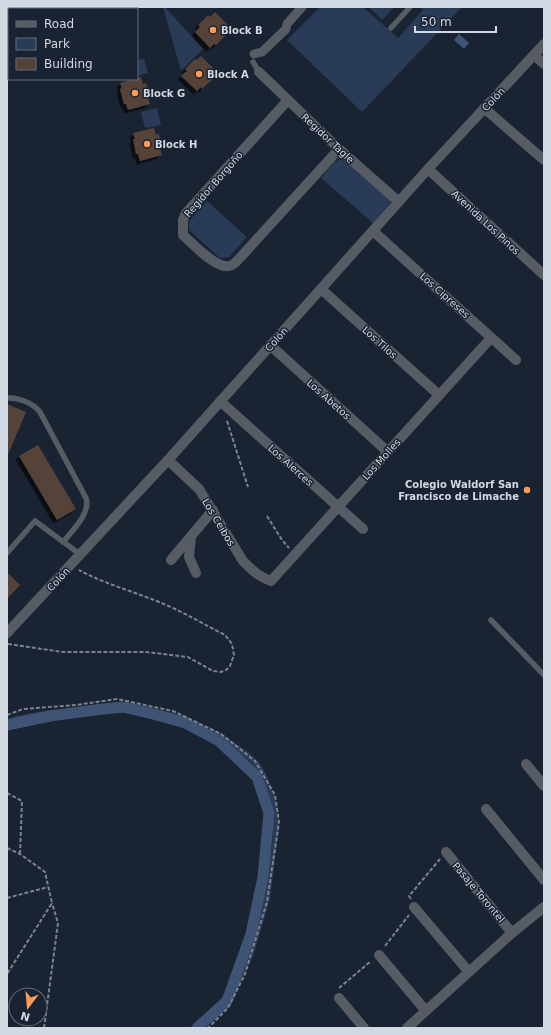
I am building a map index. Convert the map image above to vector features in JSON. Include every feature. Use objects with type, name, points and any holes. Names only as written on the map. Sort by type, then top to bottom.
[{"type":"street","points":[[253,58],[262,52],[286,29],[287,24],[302,7]]},
{"type":"street","name":"Colón","points":[[7,633],[71,566],[168,460],[428,169],[544,44]]},
{"type":"street","points":[[534,55],[544,64]]},
{"type":"street","name":"Regidor Tagle","points":[[259,72],[338,148],[399,202]]},
{"type":"street","name":"Regidor Borgoño","points":[[288,100],[186,213],[182,220],[183,235],[215,263],[222,266],[230,266],[237,261],[338,148]]},
{"type":"street","points":[[484,108],[544,160]]},
{"type":"street","name":"Avenida Los Pinos","points":[[428,169],[542,269]]},
{"type":"street","name":"Los Cipreses","points":[[373,231],[516,360]]},
{"type":"street","name":"Los Tilos","points":[[321,289],[439,395]]},
{"type":"street","name":"Los Molles","points":[[271,581],[491,338]]},
{"type":"street","name":"Los Abetos","points":[[270,345],[388,452]]},
{"type":"street","name":"Los Alerces","points":[[220,401],[363,529]]},
{"type":"street","name":"Los Ceibos","points":[[168,460],[199,489],[243,561],[263,578],[271,581]]},
{"type":"street","points":[[171,560],[213,510]]},
{"type":"street","points":[[191,538],[189,557],[196,573]]},
{"type":"street","points":[[526,764],[544,786]]},
{"type":"street","points":[[486,808],[544,880]]},
{"type":"street","name":"Pasaje Torontel","points":[[446,852],[512,933]]},
{"type":"street","points":[[414,907],[469,972]]},
{"type":"street","points":[[407,1028],[512,933],[544,907]]},
{"type":"street","points":[[379,955],[426,1011]]},
{"type":"street","points":[[339,998],[364,1028]]},
{"type":"lane","points":[[391,28],[410,7]]},
{"type":"lane","points":[[253,58],[259,72]]},
{"type":"lane","points":[[7,398],[13,398],[32,404],[40,412],[86,498],[87,506],[85,513],[63,542]]},
{"type":"lane","points":[[7,553],[35,522],[81,555]]},
{"type":"lane","points":[[491,620],[544,675]]},
{"type":"path","points":[[220,401],[248,487]]},
{"type":"path","points":[[266,516],[282,540],[295,554]]},
{"type":"path","points":[[7,644],[63,652],[146,652],[188,657],[217,672],[226,670],[230,666],[234,655],[234,649],[225,635],[178,610],[104,582],[71,566]]},
{"type":"path","points":[[7,715],[23,709],[76,705],[117,699],[173,711],[221,734],[255,761],[275,795],[279,822],[267,902],[245,974],[228,1008],[208,1028]]},
{"type":"path","points":[[7,793],[22,801],[20,854]]},
{"type":"path","points":[[7,848],[20,854],[45,872],[58,923],[44,1028]]},
{"type":"path","points":[[339,998],[338,989],[379,955],[414,907],[409,896],[446,852]]},
{"type":"path","points":[[7,898],[48,887]]},
{"type":"path","points":[[7,974],[52,903]]},
{"type":"green space","points":[[163,7],[165,7],[203,49],[181,71]]},
{"type":"green space","points":[[320,7],[363,7],[398,38],[423,10],[420,7],[462,7],[362,112],[287,40]]},
{"type":"green space","points":[[369,7],[395,7],[382,20]]},
{"type":"green space","points":[[144,59],[148,73],[138,76],[138,60]]},
{"type":"green space","points":[[157,108],[161,125],[145,128],[141,112]]},
{"type":"green space","points":[[339,160],[347,162],[390,200],[390,203],[373,223],[321,178],[334,162]]},
{"type":"green space","points":[[207,201],[247,237],[229,257],[220,258],[189,230],[189,221]]},
{"type":"green space","points":[[122,702],[135,703],[183,715],[219,732],[247,751],[259,762],[266,774],[276,801],[279,827],[270,899],[254,954],[239,986],[201,1028],[192,1028],[230,989],[239,975],[249,951],[265,891],[272,845],[272,810],[267,790],[259,775],[251,763],[239,753],[205,733],[183,723],[148,711],[133,708],[43,715],[7,725],[7,719],[31,713],[78,709]]},
{"type":"shaded area","points":[[459,34],[469,43],[464,49],[454,40]]},
{"type":"building","name":"Block B","points":[[215,12],[231,28],[216,45],[214,44],[210,48],[195,32],[200,27],[198,25],[208,15],[210,17]]},
{"type":"building","name":"Block A","points":[[201,56],[217,72],[212,77],[214,78],[202,89],[201,87],[197,91],[181,76],[187,71],[185,69],[195,59],[197,60]]},
{"type":"building","name":"Block G","points":[[141,77],[143,84],[146,83],[150,97],[148,98],[150,104],[128,110],[126,104],[124,104],[120,83],[130,80],[138,80],[138,78]]},
{"type":"building","name":"Block H","points":[[154,128],[156,135],[159,134],[162,155],[140,161],[138,154],[136,154],[133,133]]},
{"type":"building","points":[[7,404],[26,412],[7,457]]},
{"type":"building","points":[[38,445],[76,509],[57,520],[19,456]]},
{"type":"building","points":[[7,572],[20,585],[7,599]]},
{"type":"waterway","points":[[7,725],[50,716],[123,707],[185,723],[219,741],[257,777],[269,813],[263,877],[251,934],[227,1001],[197,1028]]},
{"type":"place","name":"Block B","points":[[213,30]]},
{"type":"place","name":"Block A","points":[[199,74]]},
{"type":"place","name":"Block G","points":[[135,93]]},
{"type":"place","name":"Block H","points":[[147,144]]},
{"type":"place","name":"Colegio Waldorf San Francisco de Limache","points":[[527,490]]}]
